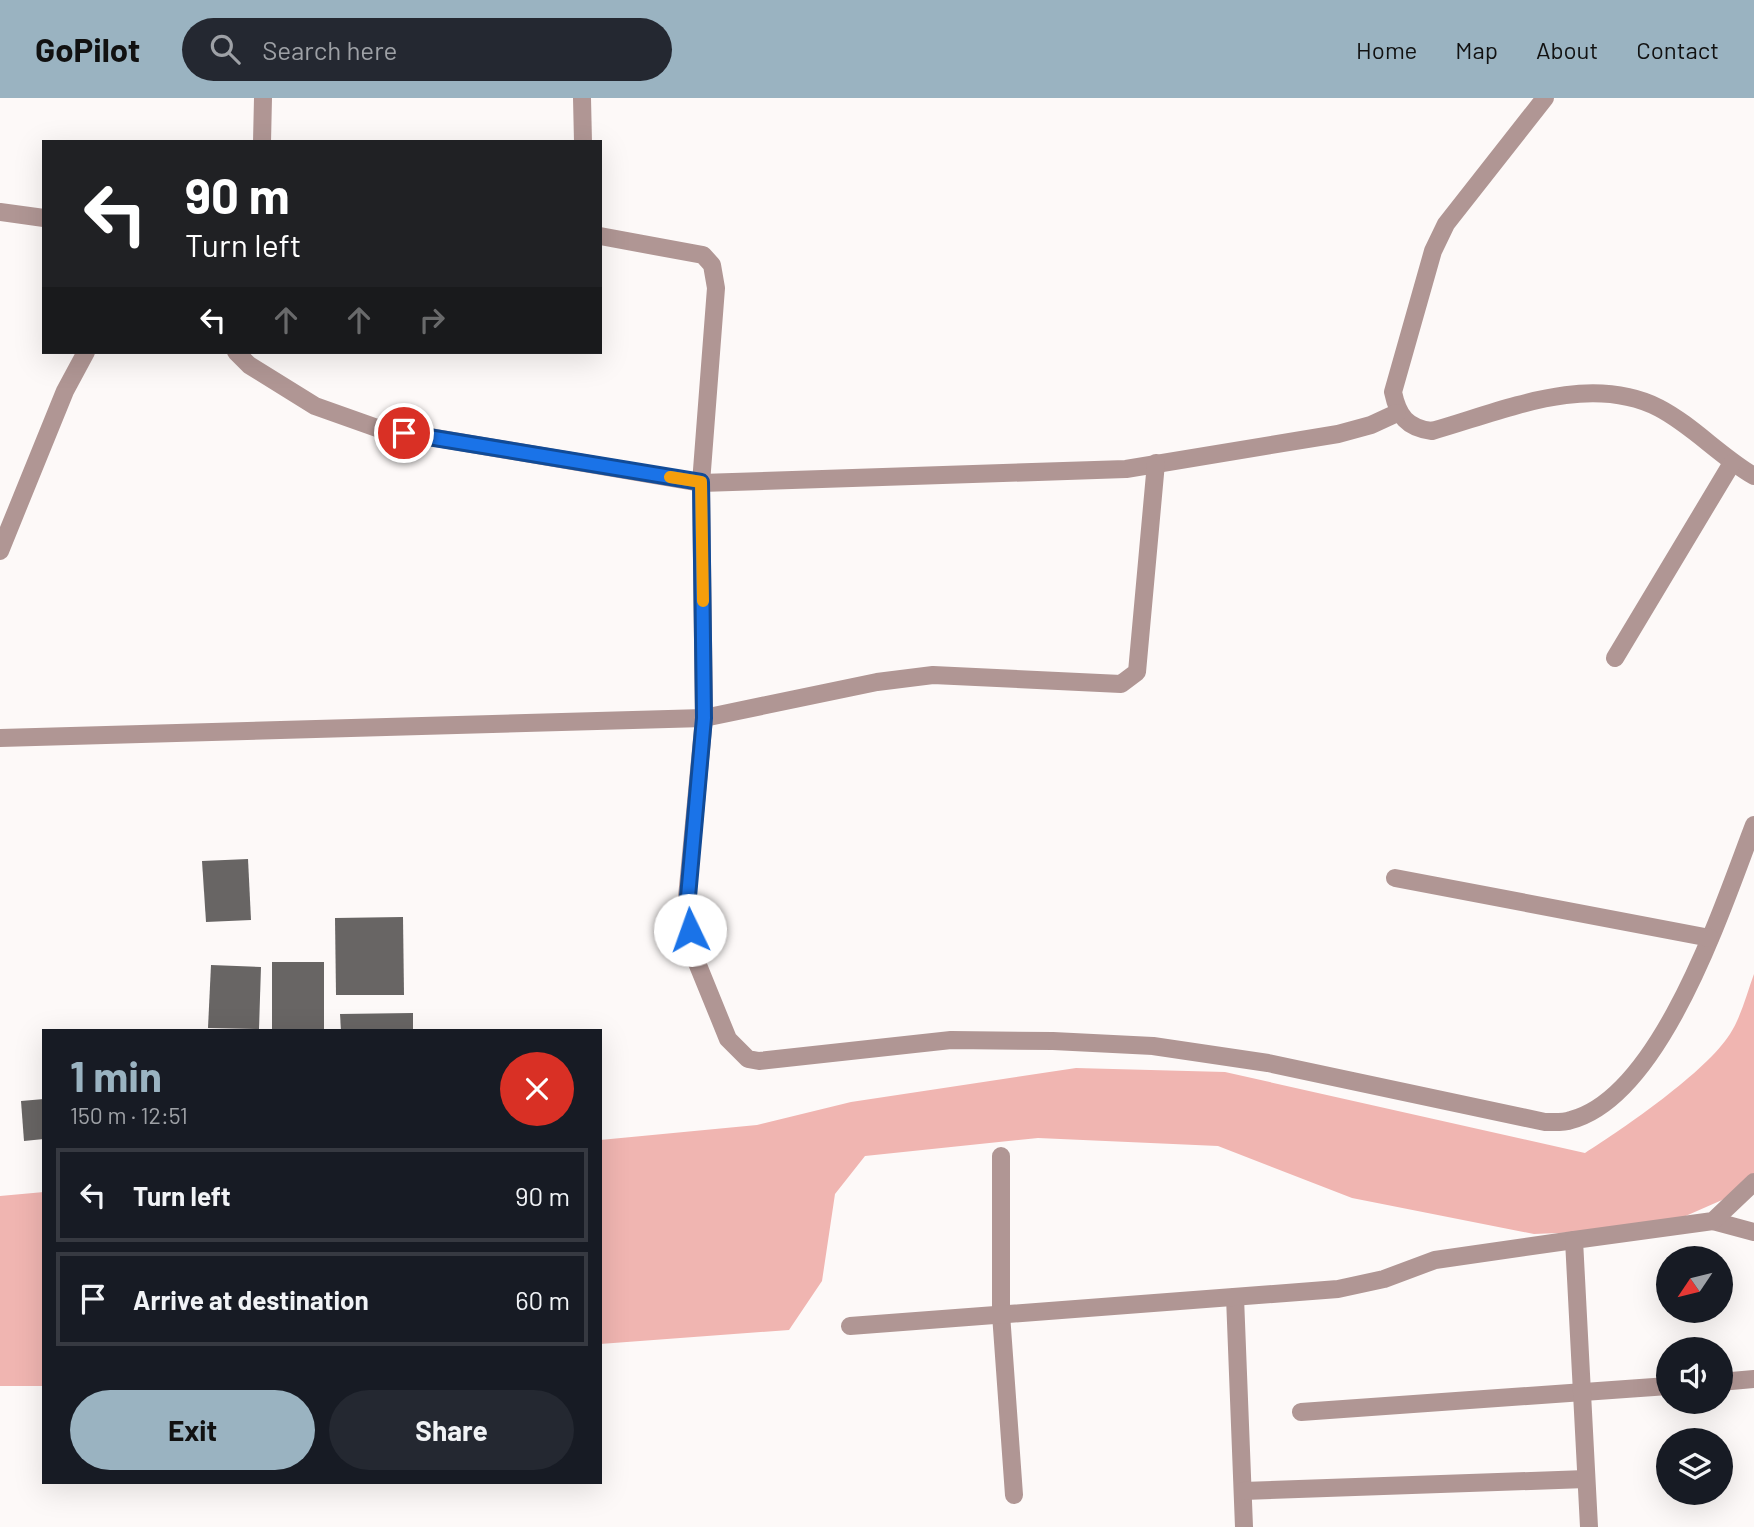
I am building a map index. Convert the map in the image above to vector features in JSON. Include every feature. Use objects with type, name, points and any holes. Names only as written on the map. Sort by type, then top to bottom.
[{"type":"street","points":[[262,140],[263,98]]},
{"type":"street","points":[[582,98],[583,140]]},
{"type":"street","points":[[1545,98],[1446,224],[1433,251],[1393,392],[1397,413],[1415,429],[1432,430],[1577,392],[1630,396],[1661,409],[1732,463],[1754,476]]},
{"type":"street","points":[[0,212],[42,218]]},
{"type":"street","points":[[602,236],[704,256],[712,265],[716,288],[701,482],[704,718],[687,908],[693,953],[728,1039],[748,1059],[759,1061],[951,1040],[1153,1046],[1268,1063],[1545,1122],[1571,1121],[1597,1108],[1634,1075],[1662,1037],[1710,938],[1754,825]]},
{"type":"street","points":[[0,551],[65,391],[85,354]]},
{"type":"street","points":[[238,354],[249,365],[315,407],[377,428],[701,482],[1126,469],[1338,434],[1397,413]]},
{"type":"street","points":[[0,738],[704,718],[877,682],[933,675],[1121,684],[1137,672],[1139,661],[1156,463]]},
{"type":"street","points":[[1615,659],[1732,463]]},
{"type":"street","points":[[1395,878],[1710,938]]},
{"type":"street","points":[[1001,1156],[1001,1314],[1014,1495]]},
{"type":"street","points":[[1713,1221],[1754,1182]]},
{"type":"street","points":[[850,1326],[1338,1289],[1384,1279],[1435,1260],[1713,1221],[1754,1232]]},
{"type":"street","points":[[1574,1240],[1589,1527]]},
{"type":"street","points":[[1236,1297],[1244,1527]]},
{"type":"street","points":[[1733,1381],[1754,1379]]},
{"type":"street","points":[[1301,1412],[1656,1387]]},
{"type":"street","points":[[1243,1491],[1586,1479]]},
{"type":"shaded area","points":[[1754,974],[1754,1173],[1738,1193],[1656,1229],[1534,1234],[1352,1198],[1218,1146],[1038,1138],[865,1156],[835,1194],[822,1281],[789,1330],[602,1344],[602,1140],[757,1125],[851,1102],[1076,1068],[1225,1072],[1585,1153],[1663,1098],[1703,1065],[1730,1034],[1744,1005]]},
{"type":"shaded area","points":[[42,1192],[42,1386],[0,1386],[0,1196]]},
{"type":"building","points":[[248,859],[251,920],[206,922],[202,861]]},
{"type":"building","points":[[403,917],[404,995],[336,995],[335,918]]},
{"type":"building","points":[[272,962],[324,962],[324,1029],[272,1029]]},
{"type":"building","points":[[211,965],[261,967],[259,1029],[208,1028]]},
{"type":"building","points":[[413,1013],[413,1029],[341,1029],[340,1014]]},
{"type":"building","points":[[42,1099],[42,1139],[24,1141],[21,1101]]},
{"type":"slow traffic","points":[[670,477],[701,482],[703,601]]},
{"type":"route","points":[[404,433],[701,482],[704,718],[687,908],[690,930]]}]
